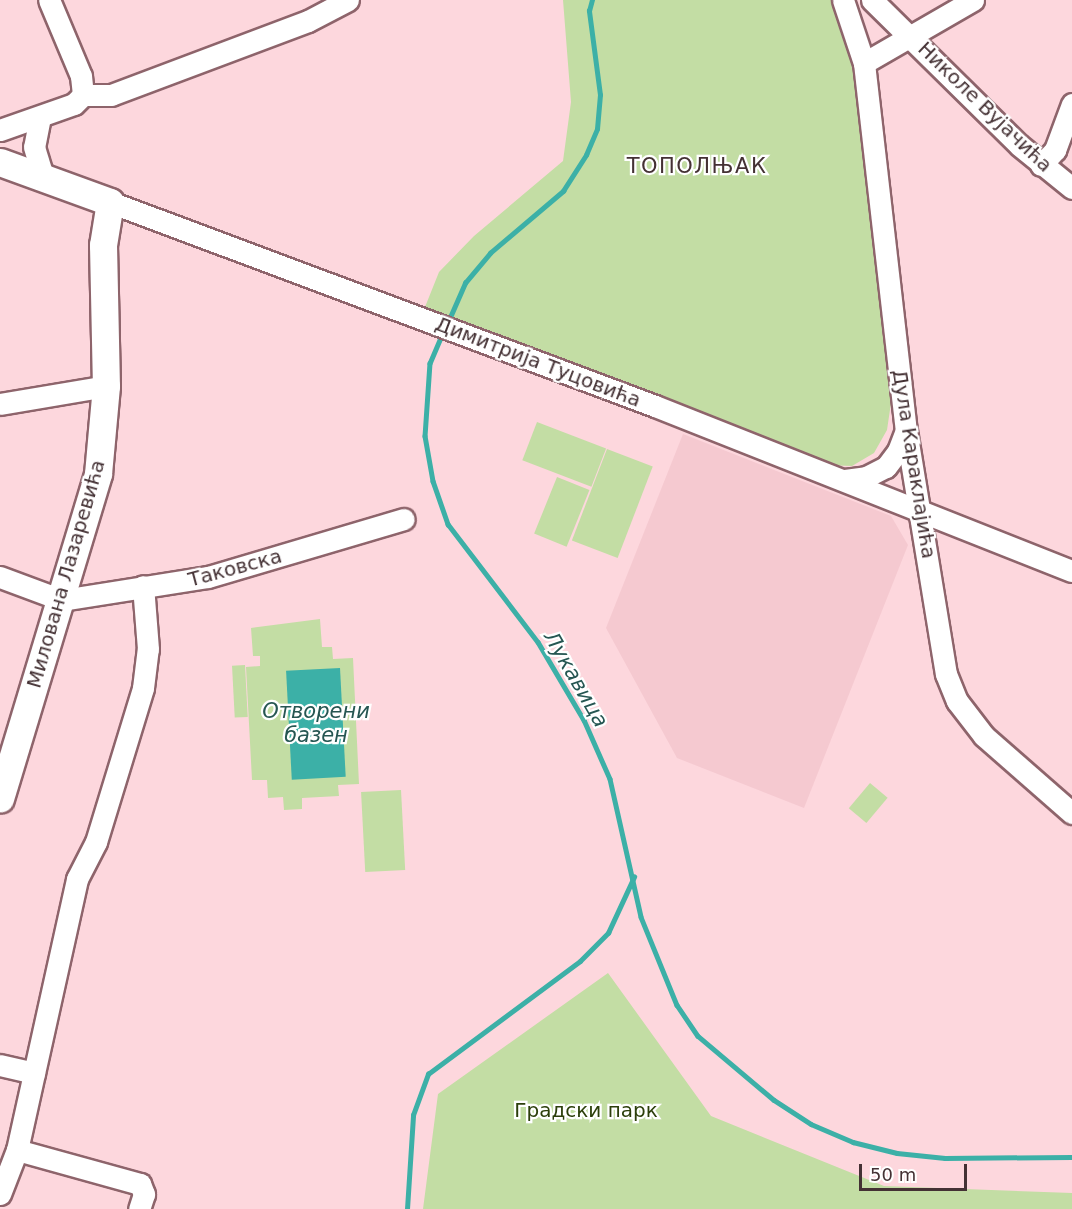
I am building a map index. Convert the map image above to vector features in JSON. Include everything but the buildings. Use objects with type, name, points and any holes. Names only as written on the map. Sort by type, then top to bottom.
[{"type":"main road","name":"Димитрија Туцовића","points":[[0,162],[110,202]]},
{"type":"main road","name":"Милована Лазаревића","points":[[0,799],[62,600],[98,474],[106,386],[103,245],[110,202]]},
{"type":"street","points":[[49,0],[81,76],[83,95]]},
{"type":"street","points":[[0,144],[43,118],[74,104],[83,95],[111,95],[308,21],[348,0]]},
{"type":"street","name":"Дула Караклајића","points":[[843,0],[864,63],[906,430],[922,509],[943,657],[952,691],[965,713],[997,750],[1072,813]]},
{"type":"street","points":[[872,0],[914,38],[973,0]]},
{"type":"street","name":"Николе Вујачића","points":[[864,63],[914,38],[1041,165],[1072,188]]},
{"type":"street","points":[[1041,165],[1055,150],[1072,104]]},
{"type":"street","points":[[0,130],[43,118]]},
{"type":"street","points":[[43,118],[34,147],[44,179]]},
{"type":"street","name":"Димитрија Туцовића","points":[[110,202],[922,509],[1072,571]]},
{"type":"street","points":[[0,404],[106,386]]},
{"type":"street","points":[[843,481],[866,477],[886,467],[898,451],[906,430]]},
{"type":"street","name":"Таковска","points":[[62,600],[208,577],[404,519]]},
{"type":"street","points":[[0,577],[62,600]]},
{"type":"street","points":[[0,1194],[17,1150],[77,879],[96,842],[143,688],[148,640],[143,586]]},
{"type":"street","points":[[0,1065],[34,1073]]},
{"type":"street","points":[[17,1150],[140,1184],[144,1194],[139,1209]]},
{"type":"shaded area","points":[[683,434],[891,516],[908,545],[804,808],[677,758],[606,628]]},
{"type":"green space","points":[[563,0],[831,0],[852,46],[891,403],[887,430],[874,453],[852,466],[824,465],[425,307],[439,272],[474,236],[563,161],[571,102]]},
{"type":"green space","points":[[537,422],[606,449],[591,487],[522,460]]},
{"type":"green space","points":[[607,449],[653,467],[618,558],[572,540]]},
{"type":"green space","points":[[557,477],[589,490],[567,547],[534,534]]},
{"type":"green space","points":[[320,619],[322,647],[332,647],[333,659],[353,658],[359,784],[338,785],[339,796],[302,798],[302,809],[284,810],[283,797],[268,798],[267,780],[252,780],[246,667],[260,666],[260,656],[253,656],[251,628]]},
{"type":"green space","points":[[245,665],[248,717],[235,718],[232,666]]},
{"type":"green space","points":[[870,783],[888,798],[866,823],[849,808]]},
{"type":"green space","points":[[401,790],[405,870],[365,872],[361,792]]},
{"type":"green space","name":"Градски парк","points":[[608,973],[711,1116],[884,1186],[1072,1193],[1072,1209],[423,1209],[438,1094]]},
{"type":"water","name":"Отворени базен","points":[[340,668],[346,777],[292,780],[286,671]]},
{"type":"waterway","name":"Лукавица","points":[[448,322],[465,283],[490,253],[563,191],[586,155],[597,129],[600,95],[589,11],[592,0]]},
{"type":"waterway","name":"Лукавица","points":[[443,333],[430,363],[425,436],[433,481],[448,524],[538,642],[584,720],[610,779],[641,917],[677,1005],[698,1036],[774,1100],[811,1124],[853,1142],[897,1153],[945,1158],[1072,1157]]},
{"type":"waterway","points":[[407,1209],[413,1115],[428,1074],[580,961],[608,933],[634,877]]},
{"type":"district","name":"ТОПОЛЊАК","points":[[697,166]]}]
